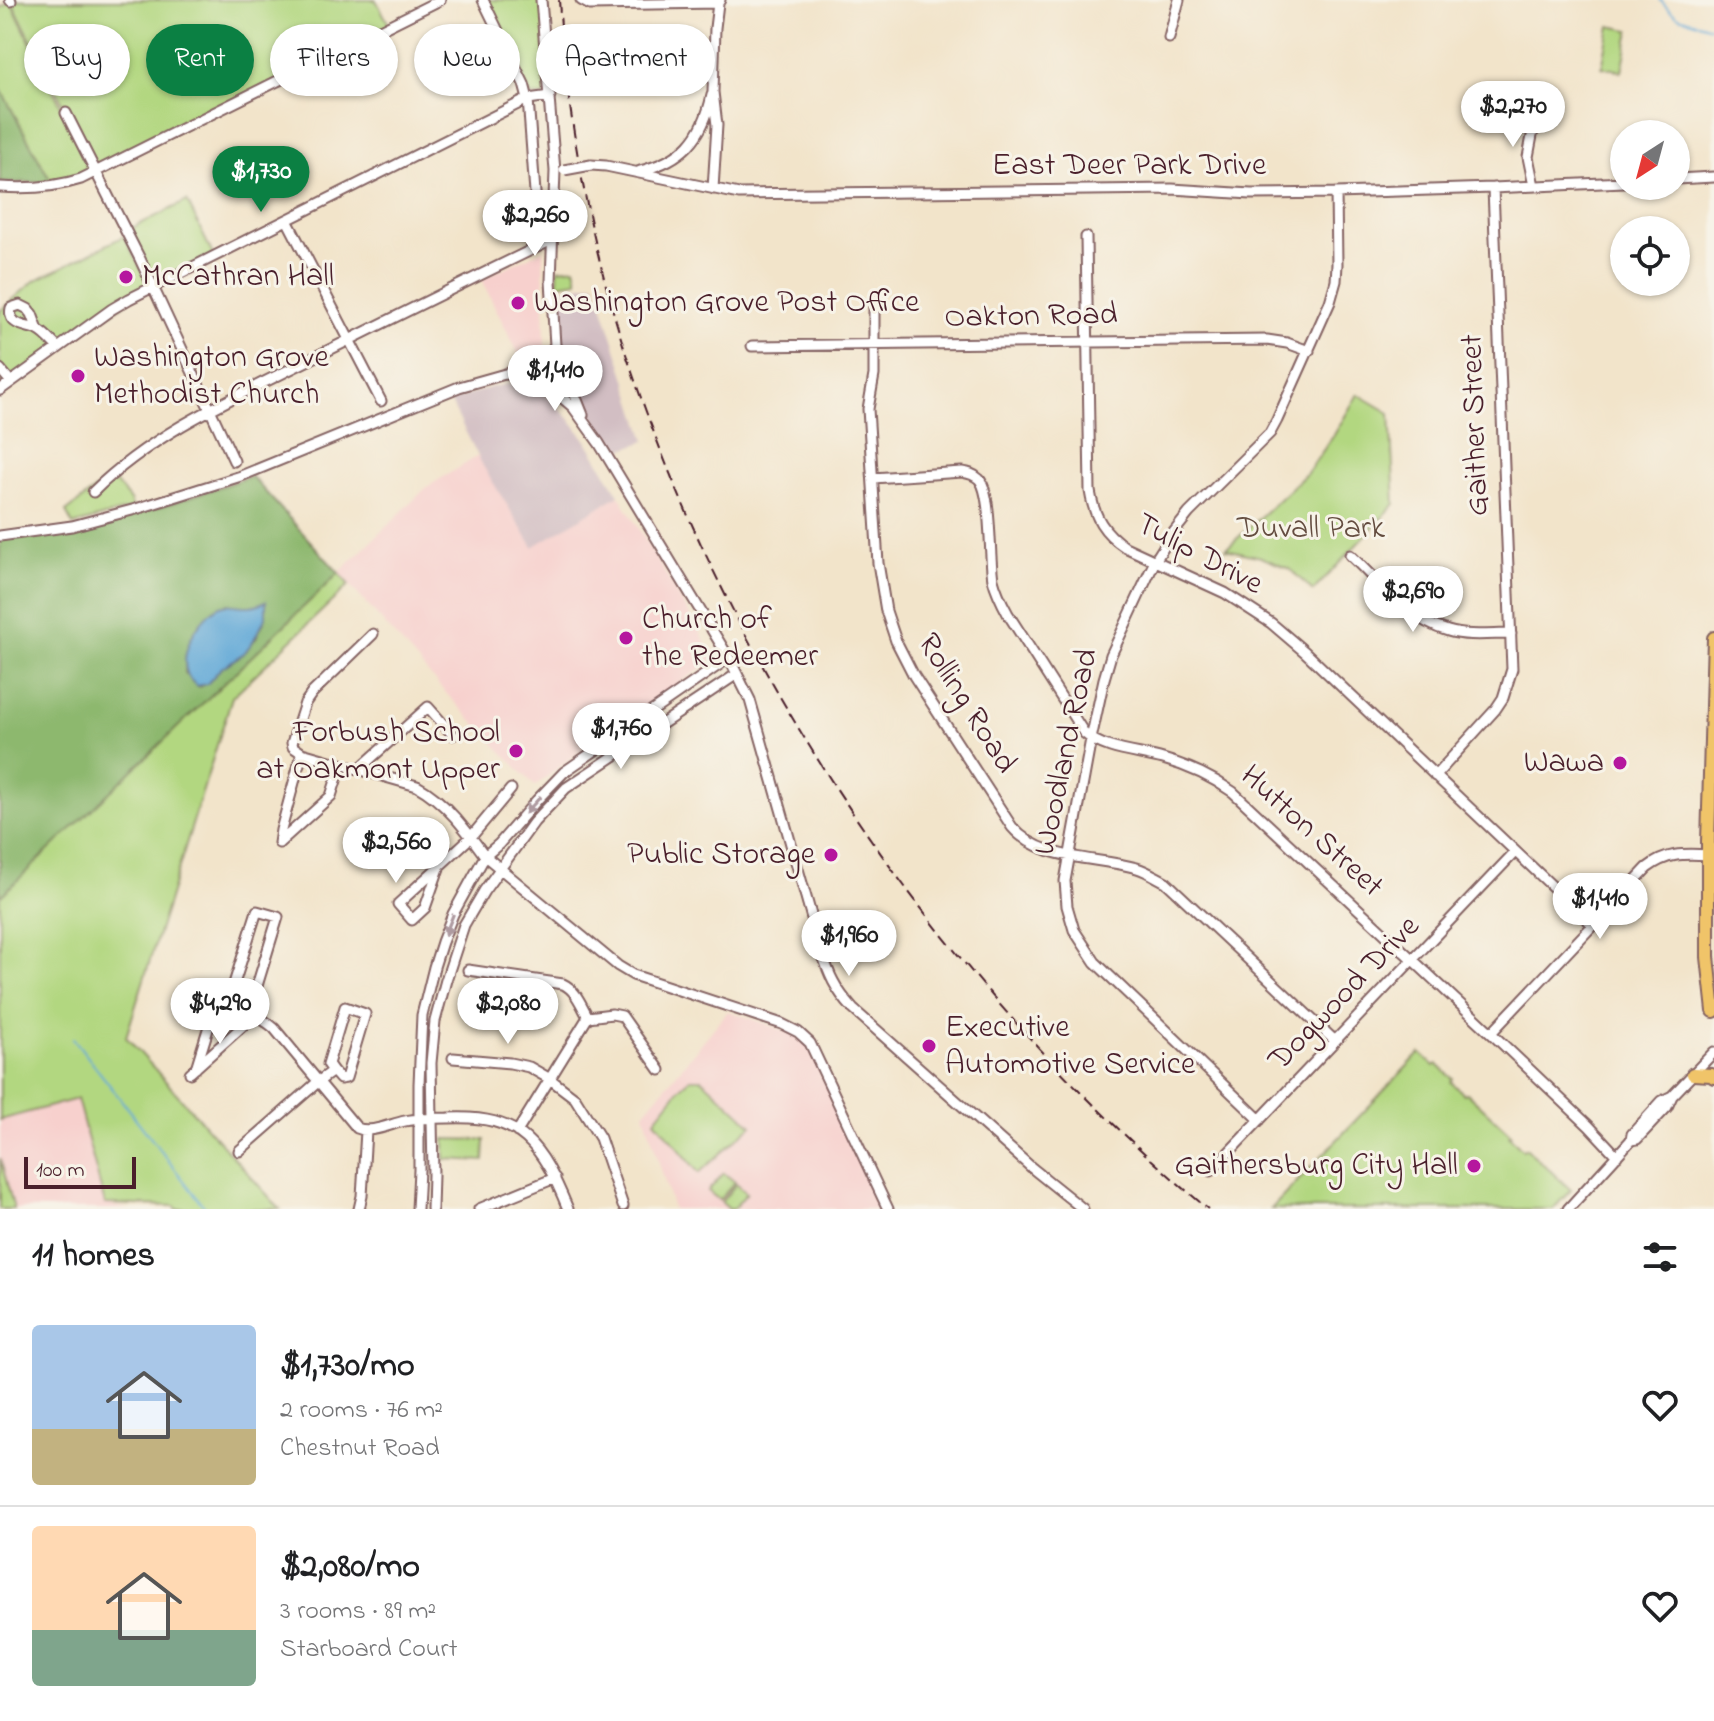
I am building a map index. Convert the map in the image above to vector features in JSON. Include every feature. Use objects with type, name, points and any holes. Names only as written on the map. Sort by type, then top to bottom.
[{"type":"main road","points":[[1714,638],[1708,957],[1714,1011]]},
{"type":"main road","points":[[1693,1074],[1714,1077]]},
{"type":"street","points":[[0,187],[66,184],[95,172],[440,0]]},
{"type":"street","points":[[483,0],[524,84],[528,99],[539,246]]},
{"type":"street","points":[[541,0],[543,24]]},
{"type":"street","points":[[581,0],[590,5],[719,1],[715,28]]},
{"type":"street","points":[[1169,38],[1179,0]]},
{"type":"street","points":[[0,390],[112,309],[152,287],[528,99],[550,96],[560,170],[551,281],[556,348],[547,385]]},
{"type":"street","points":[[635,172],[662,165],[689,146],[701,130],[712,96]]},
{"type":"street","points":[[713,96],[717,125],[713,189]]},
{"type":"street","points":[[1531,103],[1535,120],[1528,165],[1534,186]]},
{"type":"street","points":[[66,113],[234,461]]},
{"type":"street","name":"East Deer Park Drive","points":[[560,170],[606,166],[739,194],[1157,189],[1250,194],[1336,193],[1610,183]]},
{"type":"street","points":[[1690,178],[1714,177]]},
{"type":"street","name":"Gaither Street","points":[[1435,776],[1495,710],[1503,698],[1512,669],[1493,188]]},
{"type":"street","name":"Woodland Road","points":[[1260,1120],[1095,962],[1074,930],[1067,906],[1065,881],[1091,739],[1111,655],[1155,561],[1170,537],[1189,513],[1270,433],[1309,351],[1336,281],[1336,193]]},
{"type":"street","points":[[287,220],[381,401]]},
{"type":"street","name":"Tulip Drive","points":[[1086,237],[1090,491],[1093,509],[1101,526],[1125,547],[1225,593],[1271,623],[1593,925]]},
{"type":"street","points":[[93,492],[110,475],[161,437],[241,393],[552,240]]},
{"type":"street","name":"Rolling Road","points":[[874,304],[874,375],[868,409],[878,563],[886,611],[896,641],[914,676],[1022,839],[1070,856],[1136,868],[1166,882],[1335,1041]]},
{"type":"street","points":[[38,330],[58,348]]},
{"type":"street","name":"Oakton Road","points":[[752,346],[1267,340],[1309,351]]},
{"type":"street","points":[[0,536],[72,526],[241,476],[459,387],[542,364],[556,348]]},
{"type":"street","points":[[556,348],[585,422]]},
{"type":"street","points":[[0,369],[11,382]]},
{"type":"street","points":[[505,374],[547,385],[585,422],[729,658],[750,700],[821,950],[830,978],[839,993],[853,1009],[996,1136],[1083,1209]]},
{"type":"street","points":[[873,478],[962,472],[977,476],[986,495],[992,569],[999,597],[1079,726],[1091,739]]},
{"type":"street","points":[[1350,555],[1428,624],[1469,635],[1511,634]]},
{"type":"street","points":[[373,634],[305,703],[292,743],[299,751],[428,792],[499,869],[633,975],[798,1032],[810,1043],[888,1209]]},
{"type":"street","points":[[417,1209],[422,1015],[434,967],[453,914],[485,856],[564,772],[729,658]]},
{"type":"street","points":[[432,1209],[432,1049],[435,1021],[464,925],[499,869],[534,822],[566,788],[737,674]]},
{"type":"street","points":[[359,769],[428,707],[453,735]]},
{"type":"street","name":"Hutton Street","points":[[1091,739],[1184,765],[1224,786],[1241,799],[1589,1126],[1617,1156]]},
{"type":"street","points":[[299,751],[279,843],[331,796],[341,765]]},
{"type":"street","points":[[439,868],[425,908],[412,920],[398,904],[471,837],[511,789]]},
{"type":"street","name":"Dogwood Drive","points":[[1211,1171],[1515,852]]},
{"type":"street","points":[[1491,1033],[1647,868],[1657,860],[1676,854],[1711,854]]},
{"type":"street","points":[[227,1006],[257,911],[278,917],[252,1014],[193,1070],[213,1013],[220,1006],[252,1014],[274,1028],[357,1128],[366,1131],[419,1119],[483,1118],[506,1125],[548,1163],[568,1209]]},
{"type":"street","points":[[468,970],[563,984],[574,992],[588,1017]]},
{"type":"street","points":[[345,1007],[365,1014],[346,1078],[340,1079],[333,1071],[328,1064],[345,1007]]},
{"type":"street","points":[[588,1017],[622,1016],[660,1070]]},
{"type":"street","points":[[517,1132],[588,1017]]},
{"type":"street","points":[[1568,1209],[1631,1140],[1637,1139],[1651,1118],[1667,1107],[1672,1096],[1714,1052]]},
{"type":"street","points":[[453,1058],[529,1067],[575,1098],[600,1138],[623,1206]]},
{"type":"street","points":[[239,1151],[333,1071]]},
{"type":"street","points":[[359,1209],[366,1131]]},
{"type":"street","points":[[479,1209],[555,1178]]},
{"type":"street","points":[[1062,1209],[1070,1199]]},
{"type":"shaded area","points":[[543,250],[545,349],[519,359],[481,279]]},
{"type":"shaded area","points":[[595,283],[646,441],[615,452],[576,390],[560,343],[560,289]]},
{"type":"shaded area","points":[[509,384],[540,391],[555,403],[590,446],[619,495],[533,547],[483,466],[450,401]]},
{"type":"shaded area","points":[[478,456],[533,546],[619,495],[714,656],[713,660],[535,786],[443,690],[339,573],[427,487]]},
{"type":"shaded area","points":[[728,1011],[796,1034],[808,1045],[884,1209],[673,1209],[644,1113]]},
{"type":"shaded area","points":[[77,1098],[105,1204],[128,1209],[0,1209],[0,1120]]},
{"type":"green space","points":[[376,0],[389,24],[270,24],[270,85],[254,93],[254,24],[146,24],[146,96],[247,96],[96,170],[59,96],[130,96],[130,24],[24,25],[12,1]]},
{"type":"green space","points":[[485,0],[547,0],[550,24],[536,24],[536,96],[531,96],[520,73],[520,24],[496,24]]},
{"type":"green space","points":[[11,2],[24,29],[24,96],[56,96],[92,171],[71,180],[52,183],[0,88],[0,8]]},
{"type":"green space","points":[[1610,26],[1630,30],[1622,71],[1602,67]]},
{"type":"green space","points":[[0,88],[51,182],[0,183]]},
{"type":"green space","points":[[187,201],[213,255],[155,284],[128,230]]},
{"type":"green space","points":[[124,236],[150,287],[3,385],[0,381],[0,311],[34,281]]},
{"type":"green space","points":[[575,267],[578,281],[558,284],[558,269]]},
{"type":"green space","name":"Duvall Park","points":[[1358,394],[1390,413],[1395,504],[1313,591],[1290,569],[1261,557],[1226,549],[1307,473]]},
{"type":"green space","points":[[251,476],[339,573],[0,897],[0,538],[95,526]],"holes":[[[266,602],[266,617],[256,638],[244,653],[220,669],[210,681],[200,687],[185,673],[186,653],[227,604],[247,607]]]},
{"type":"green space","points":[[111,477],[133,508],[73,525],[66,512]]},
{"type":"green space","points":[[339,573],[349,585],[232,697],[126,1037],[280,1209],[176,1209],[175,1206],[105,1204],[77,1099],[0,1120],[0,895]]},
{"type":"green space","points":[[1420,1053],[1434,1066],[1437,1064],[1453,1079],[1451,1082],[1511,1134],[1509,1136],[1523,1150],[1526,1148],[1571,1190],[1553,1209],[1271,1209]]},
{"type":"green space","points":[[690,1079],[702,1079],[752,1125],[699,1173],[655,1120]]},
{"type":"green space","points":[[445,1139],[485,1140],[484,1161],[445,1159]]},
{"type":"green space","points":[[0,1158],[14,1209],[0,1209]]},
{"type":"green space","points":[[724,1173],[735,1182],[719,1200],[708,1191]]},
{"type":"green space","points":[[736,1184],[747,1193],[733,1209],[729,1209],[721,1202]]},
{"type":"water","points":[[266,601],[266,617],[244,653],[220,669],[207,684],[197,686],[189,678],[185,656],[201,623],[223,605],[251,606]]},
{"type":"waterway","points":[[1660,0],[1679,17],[1714,28]]},
{"type":"waterway","points":[[73,1038],[206,1209]]},
{"type":"railway","points":[[559,0],[574,134],[601,268],[626,354],[671,476],[725,595],[788,710],[858,822],[936,928],[1021,1029],[1112,1123],[1208,1209]]},
{"type":"place","name":"McCathran Hall","points":[[126,277]]},
{"type":"place","name":"Washington Grove Post Office","points":[[518,303]]},
{"type":"place","name":"Washington Grove Methodist Church","points":[[78,376]]},
{"type":"place","name":"Church of the Redeemer","points":[[626,638]]},
{"type":"place","name":"Forbush School at Oakmont Upper","points":[[516,751]]},
{"type":"place","name":"Wawa","points":[[1620,763]]},
{"type":"place","name":"Public Storage","points":[[831,855]]},
{"type":"place","name":"Executive Automotive Service","points":[[929,1046]]},
{"type":"place","name":"Gaithersburg City Hall","points":[[1474,1166]]}]
